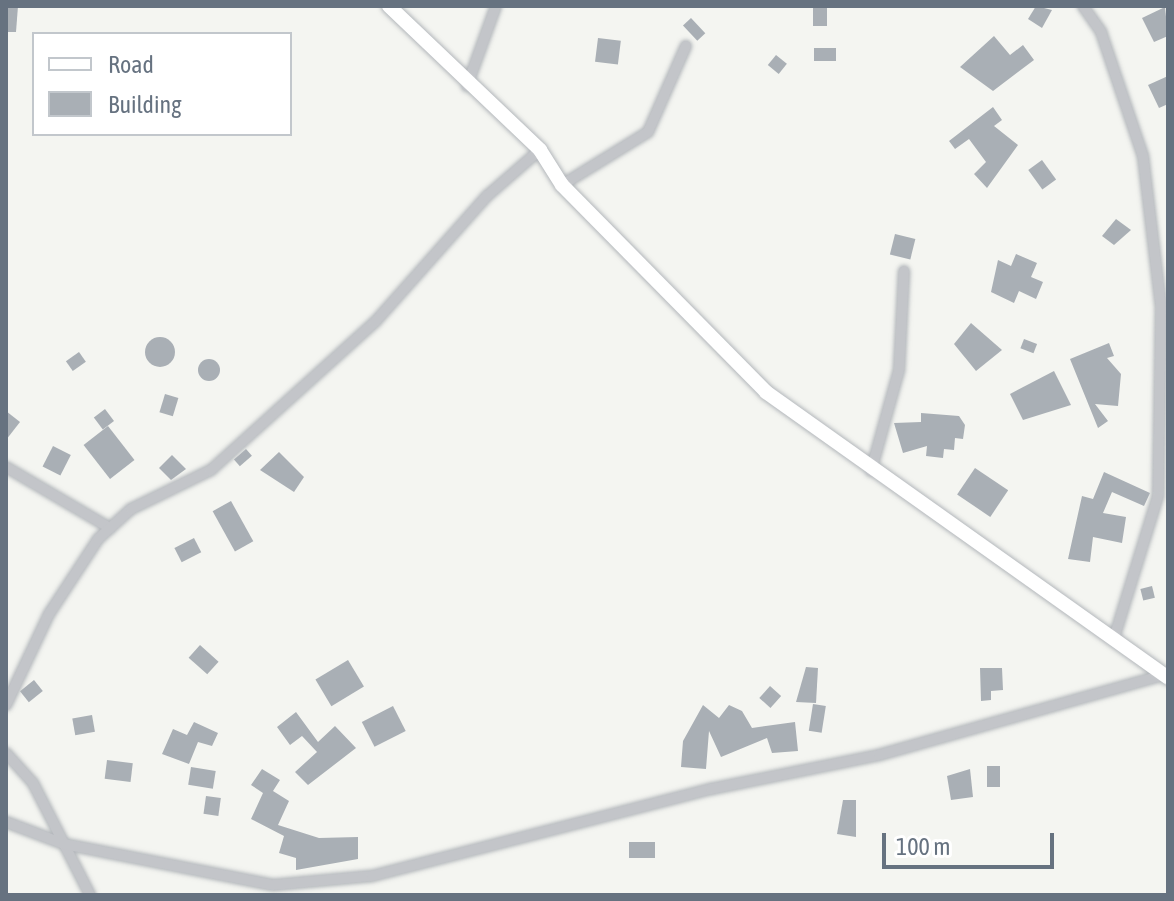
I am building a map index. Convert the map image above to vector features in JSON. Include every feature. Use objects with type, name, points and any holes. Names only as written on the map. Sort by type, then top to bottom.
[{"type":"street","points":[[389,6],[467,86],[540,150],[562,185],[766,392],[870,473],[1114,638],[1166,677]]},
{"type":"street","points":[[467,86],[496,6]]},
{"type":"street","points":[[1083,6],[1101,32],[1143,156],[1165,307],[1158,496],[1114,638]]},
{"type":"street","points":[[562,185],[648,132],[686,46]]},
{"type":"street","points":[[6,705],[49,614],[110,528],[131,509],[211,470],[375,322],[487,196],[540,150]]},
{"type":"street","points":[[870,473],[899,370],[904,271]]},
{"type":"street","points":[[6,467],[110,528]]},
{"type":"street","points":[[6,822],[64,844],[274,890],[372,876],[893,751],[1166,677]]},
{"type":"street","points":[[6,753],[33,783],[90,895]]},
{"type":"building","points":[[6,6],[18,6],[16,32],[6,32]]},
{"type":"building","points":[[813,6],[827,6],[827,26],[813,26]]},
{"type":"building","points":[[1036,6],[1052,10],[1042,28],[1028,19]]},
{"type":"building","points":[[1165,7],[1168,36],[1154,42],[1142,18]]},
{"type":"building","points":[[691,18],[705,33],[697,41],[683,26]]},
{"type":"building","points":[[994,36],[1010,55],[1023,45],[1034,60],[993,91],[960,67]]},
{"type":"building","points":[[598,38],[621,41],[618,65],[595,62]]},
{"type":"building","points":[[814,48],[836,48],[836,61],[814,61]]},
{"type":"building","points":[[776,55],[787,64],[779,74],[768,65]]},
{"type":"building","points":[[1168,76],[1168,104],[1159,108],[1148,85]]},
{"type":"building","points":[[993,107],[1002,120],[994,126],[1018,145],[987,188],[974,174],[986,162],[969,139],[955,149],[949,141]]},
{"type":"building","points":[[1042,160],[1056,179],[1042,189],[1028,170]]},
{"type":"building","points":[[1116,219],[1131,230],[1114,245],[1102,236]]},
{"type":"building","points":[[895,234],[915,239],[910,259],[890,254]]},
{"type":"building","points":[[1016,254],[1037,263],[1031,277],[1043,282],[1036,299],[1019,291],[1014,303],[991,292],[998,260],[1011,266]]},
{"type":"building","points":[[971,323],[1002,350],[976,371],[954,344]]},
{"type":"building","points":[[160,337],[170,342],[175,352],[170,362],[160,367],[150,362],[145,352],[150,342]]},
{"type":"building","points":[[1024,339],[1037,344],[1033,353],[1020,348]]},
{"type":"building","points":[[1109,343],[1114,356],[1107,358],[1121,374],[1118,406],[1095,404],[1108,421],[1098,428],[1070,359]]},
{"type":"building","points":[[79,352],[86,362],[73,371],[66,361]]},
{"type":"building","points":[[209,359],[217,362],[220,370],[217,378],[209,381],[201,378],[198,370],[201,362]]},
{"type":"building","points":[[1054,371],[1071,405],[1023,420],[1010,394]]},
{"type":"building","points":[[165,394],[178,398],[173,416],[159,412]]},
{"type":"building","points":[[105,409],[114,421],[103,429],[94,417]]},
{"type":"building","points":[[6,411],[20,422],[6,440]]},
{"type":"building","points":[[921,413],[959,416],[965,425],[963,439],[955,438],[954,450],[944,449],[943,458],[926,456],[927,446],[903,453],[894,423],[921,422]]},
{"type":"building","points":[[108,426],[134,460],[110,479],[84,445]]},
{"type":"building","points":[[53,446],[71,455],[60,476],[43,466]]},
{"type":"building","points":[[246,449],[252,456],[240,466],[234,459]]},
{"type":"building","points":[[279,452],[304,477],[294,492],[260,470]]},
{"type":"building","points":[[172,455],[186,469],[171,480],[159,468]]},
{"type":"building","points":[[975,468],[1008,490],[990,517],[957,495]]},
{"type":"building","points":[[1104,472],[1150,493],[1144,506],[1112,492],[1103,513],[1126,517],[1122,543],[1093,537],[1090,562],[1068,559],[1082,496],[1093,499]]},
{"type":"building","points":[[231,501],[253,541],[235,551],[213,511]]},
{"type":"building","points":[[194,538],[201,552],[182,562],[174,548]]},
{"type":"building","points":[[1152,586],[1155,598],[1143,601],[1140,589]]},
{"type":"building","points":[[200,645],[219,662],[207,674],[189,658]]},
{"type":"building","points":[[348,660],[364,687],[331,706],[315,680]]},
{"type":"building","points":[[806,667],[818,668],[816,703],[796,702]]},
{"type":"building","points":[[980,668],[1002,668],[1003,690],[991,691],[991,700],[981,701]]},
{"type":"building","points":[[34,680],[43,691],[29,702],[20,691]]},
{"type":"building","points":[[770,686],[781,696],[770,708],[759,698]]},
{"type":"building","points":[[813,704],[826,706],[822,733],[809,731]]},
{"type":"building","points":[[703,705],[719,718],[729,705],[742,711],[752,728],[795,722],[798,751],[772,753],[767,738],[721,757],[709,731],[706,769],[681,767],[683,741]]},
{"type":"building","points":[[393,706],[406,731],[375,747],[362,722]]},
{"type":"building","points":[[296,712],[318,742],[335,726],[356,748],[308,785],[295,772],[317,752],[302,736],[290,745],[277,727]]},
{"type":"building","points":[[92,715],[95,732],[75,735],[72,718]]},
{"type":"building","points":[[194,722],[218,733],[212,746],[198,742],[189,764],[162,754],[173,729],[187,735]]},
{"type":"building","points":[[107,760],[133,763],[130,782],[105,779]]},
{"type":"building","points":[[987,766],[1000,766],[1000,787],[987,787]]},
{"type":"building","points":[[191,767],[216,771],[213,789],[188,785]]},
{"type":"building","points":[[262,769],[280,780],[273,791],[289,801],[278,825],[319,838],[358,837],[358,859],[296,870],[296,858],[279,853],[284,836],[251,819],[263,793],[251,785]]},
{"type":"building","points":[[970,769],[973,797],[951,800],[947,776]]},
{"type":"building","points":[[206,796],[221,798],[218,816],[203,814]]},
{"type":"building","points":[[843,800],[856,800],[856,837],[837,834]]},
{"type":"building","points":[[629,842],[655,842],[655,858],[629,858]]}]
